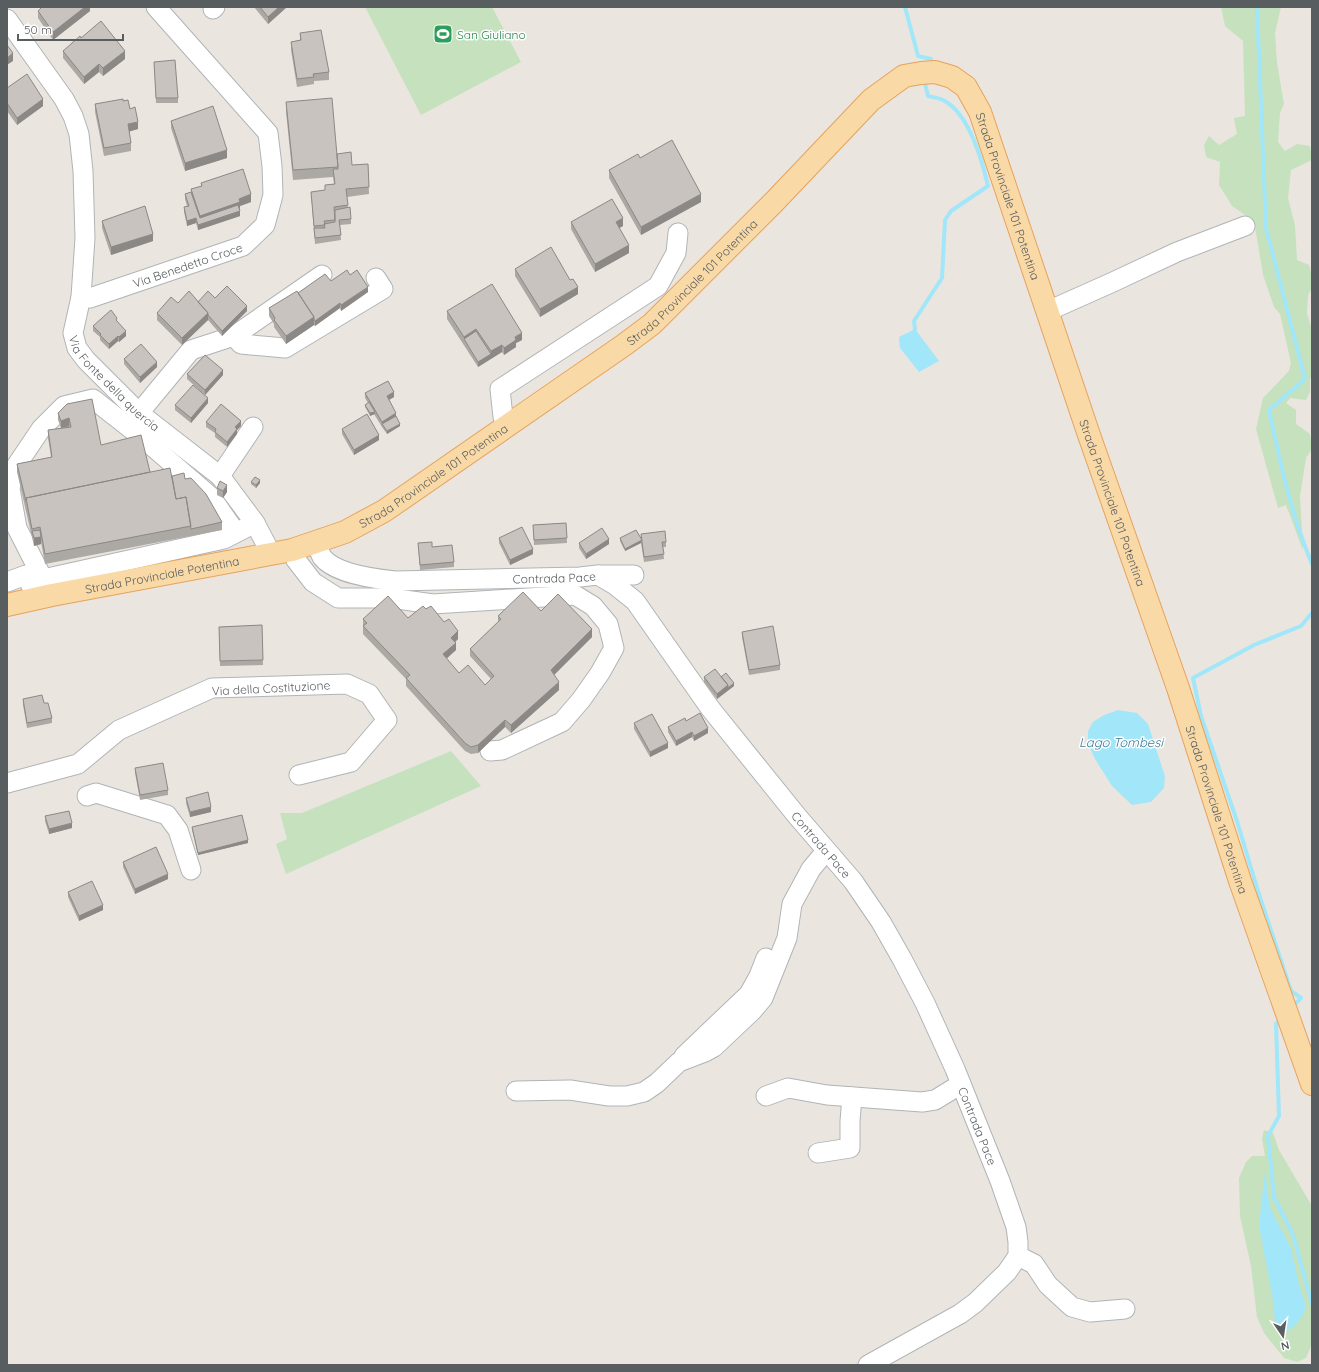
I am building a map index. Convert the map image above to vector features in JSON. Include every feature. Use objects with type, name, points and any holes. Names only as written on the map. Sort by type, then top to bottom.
[{"type":"main road","name":"Strada Provinciale 101 Potentina","points":[[316,543],[345,532],[384,512],[652,324],[774,202],[872,100],[904,76],[935,72],[952,77],[966,87],[980,112],[1089,434],[1175,680],[1240,881],[1312,1084]]},
{"type":"main road","name":"Strada Provinciale Potentina","points":[[7,605],[269,555],[316,543]]},
{"type":"street","name":"Via Benedetto Croce","points":[[81,297],[90,298],[243,246],[265,225],[273,195],[272,166],[268,133],[156,7]]},
{"type":"street","name":"Via Fonte della quercia","points":[[7,20],[64,99],[73,116],[79,134],[83,171],[85,238],[81,297],[73,333],[77,348],[86,360],[138,413],[220,476],[255,523],[268,548],[269,555]]},
{"type":"street","points":[[1048,311],[1177,252],[1245,226]]},
{"type":"street","points":[[508,425],[503,417],[500,389],[658,286],[676,253],[678,233]]},
{"type":"street","points":[[138,413],[191,350],[234,336],[322,275]]},
{"type":"street","points":[[234,336],[241,344],[285,348],[383,289],[376,278]]},
{"type":"street","points":[[236,533],[211,497],[144,439],[93,399],[64,406],[41,429],[14,469],[10,489],[17,528],[43,579],[224,539],[236,533],[255,523]]},
{"type":"street","points":[[220,476],[253,427]]},
{"type":"street","name":"Contrada Pace","points":[[316,543],[323,557],[337,568],[395,582],[598,575],[615,585],[635,601],[658,631],[672,655],[710,708],[853,882],[881,922],[924,1003],[961,1084],[1010,1207],[1016,1227],[1018,1256]]},
{"type":"street","points":[[292,550],[296,560],[313,582],[338,598],[390,598],[433,604],[575,595],[593,606],[608,624],[614,648],[600,674],[581,700],[562,722],[502,750],[490,751]]},
{"type":"street","points":[[7,582],[26,575],[34,592],[35,599]]},
{"type":"street","points":[[598,575],[634,575]]},
{"type":"street","name":"Via della Costituzione","points":[[7,783],[78,764],[118,730],[212,688],[347,684],[369,694],[387,720],[351,762],[299,775]]},
{"type":"street","points":[[87,796],[96,793],[167,815],[178,830],[191,870]]},
{"type":"street","points":[[516,1091],[570,1090],[609,1096],[627,1096],[644,1092],[657,1083],[679,1062],[714,1047],[752,1011],[763,998],[786,938],[792,904],[811,869],[826,851]]},
{"type":"street","points":[[766,1096],[788,1088],[827,1095],[922,1102],[935,1100],[961,1084]]},
{"type":"street","points":[[818,1153],[850,1148],[852,1097]]},
{"type":"street","points":[[868,1365],[960,1314],[975,1303],[1007,1272],[1018,1256],[1034,1264],[1048,1284],[1072,1307],[1090,1312],[1125,1309]]},
{"type":"green space","name":"San Giuliano","points":[[365,7],[492,7],[521,62],[421,115]]},
{"type":"green space","points":[[1221,7],[1281,7],[1275,33],[1277,63],[1284,104],[1280,113],[1278,142],[1285,151],[1297,144],[1310,146],[1312,160],[1291,170],[1288,198],[1295,225],[1297,260],[1309,265],[1312,276],[1312,288],[1308,295],[1307,313],[1312,330],[1312,377],[1310,379],[1310,392],[1306,400],[1290,398],[1286,403],[1296,410],[1296,424],[1310,434],[1312,445],[1312,449],[1306,458],[1300,496],[1303,550],[1286,505],[1278,508],[1256,429],[1263,398],[1289,371],[1291,363],[1280,314],[1274,307],[1263,275],[1254,221],[1232,206],[1219,185],[1220,162],[1206,157],[1204,145],[1209,136],[1219,145],[1237,134],[1234,118],[1245,116],[1243,41],[1225,26]]},
{"type":"green space","points":[[451,751],[481,786],[286,874],[276,844],[287,839],[280,813],[302,813]]},
{"type":"green space","points":[[1264,1130],[1273,1133],[1279,1150],[1312,1206],[1312,1349],[1311,1346],[1306,1358],[1297,1362],[1284,1358],[1264,1333],[1257,1317],[1251,1266],[1240,1216],[1239,1178],[1246,1162],[1252,1156],[1265,1156],[1262,1139]]},
{"type":"water","points":[[915,329],[939,361],[919,372],[900,348],[899,337]]},
{"type":"water","name":"Lago Tombesi","points":[[1118,710],[1137,713],[1148,724],[1165,776],[1164,788],[1151,802],[1132,805],[1112,786],[1095,759],[1088,743],[1088,731],[1093,722],[1104,715]]},
{"type":"water","points":[[1265,1171],[1270,1208],[1291,1248],[1299,1285],[1306,1307],[1299,1320],[1290,1330],[1280,1332],[1275,1321],[1272,1295],[1259,1225]]},
{"type":"building","points":[[42,7],[85,7],[53,32],[38,11]]},
{"type":"building","points":[[260,7],[279,7],[268,17]]},
{"type":"building","points":[[101,21],[125,51],[103,68],[99,64],[84,77],[63,51],[80,36],[81,38]]},
{"type":"building","points":[[321,30],[329,72],[313,74],[314,77],[297,79],[291,42],[301,40],[300,33]]},
{"type":"building","points":[[7,45],[13,53],[7,58]]},
{"type":"building","points":[[175,60],[178,98],[156,98],[154,62]]},
{"type":"building","points":[[27,74],[43,99],[17,118],[7,103],[7,88]]},
{"type":"building","points":[[332,98],[338,167],[293,170],[286,102]]},
{"type":"building","points":[[123,99],[123,101],[128,100],[130,109],[135,107],[138,122],[128,124],[131,143],[104,148],[95,104]]},
{"type":"building","points":[[213,106],[227,150],[185,163],[171,121]]},
{"type":"building","points":[[672,140],[701,194],[641,227],[609,170],[638,154],[640,158]]},
{"type":"building","points":[[351,152],[352,165],[368,164],[369,187],[346,189],[348,205],[334,207],[335,220],[324,221],[325,225],[314,226],[311,192],[325,190],[325,185],[335,184],[333,169],[338,169],[337,154]]},
{"type":"building","points":[[243,169],[251,194],[239,199],[240,202],[200,216],[191,189],[202,186],[201,183]]},
{"type":"building","points":[[191,192],[200,218],[238,205],[240,211],[198,225],[196,218],[187,221],[184,207],[189,206],[185,194]]},
{"type":"building","points":[[612,199],[623,218],[616,222],[629,245],[595,264],[571,222]]},
{"type":"building","points":[[145,206],[153,234],[111,247],[102,221]]},
{"type":"building","points":[[350,207],[351,219],[339,220],[341,235],[315,238],[314,228],[325,228],[324,224],[335,222],[335,210]]},
{"type":"building","points":[[551,247],[570,280],[573,279],[578,287],[540,309],[515,269]]},
{"type":"building","points":[[347,270],[350,275],[357,270],[368,287],[341,305],[340,303],[315,321],[314,317],[298,293],[325,274],[331,281]]},
{"type":"building","points":[[492,284],[522,333],[515,337],[516,340],[504,348],[502,345],[491,351],[476,329],[464,337],[447,311]]},
{"type":"building","points":[[227,286],[247,306],[222,331],[198,302],[208,291],[215,298]]},
{"type":"building","points":[[189,291],[208,313],[182,338],[157,313],[171,297],[178,303]]},
{"type":"building","points":[[297,291],[314,317],[286,336],[274,320],[275,318],[269,308]]},
{"type":"building","points":[[111,310],[117,318],[116,320],[126,331],[109,344],[93,326]]},
{"type":"building","points":[[476,331],[491,354],[478,362],[464,339]]},
{"type":"building","points":[[141,344],[157,362],[140,377],[124,359]]},
{"type":"building","points":[[205,355],[223,370],[205,390],[187,374]]},
{"type":"building","points":[[388,381],[394,392],[387,396],[396,413],[382,422],[365,393]]},
{"type":"building","points":[[193,385],[208,398],[191,418],[175,405]]},
{"type":"building","points":[[92,399],[101,445],[141,435],[150,472],[26,498],[26,501],[17,464],[52,457],[48,430],[71,427],[69,418],[61,421],[58,413],[67,404]]},
{"type":"building","points":[[369,402],[375,412],[370,413],[365,405]]},
{"type":"building","points":[[221,404],[241,421],[235,427],[237,429],[227,442],[215,432],[216,429],[206,422]]},
{"type":"building","points":[[367,414],[379,435],[354,450],[342,429]]},
{"type":"building","points":[[396,416],[400,424],[387,431],[382,424]]},
{"type":"building","points":[[170,468],[176,499],[186,497],[191,526],[45,554],[40,527],[32,529],[26,498]]},
{"type":"building","points":[[184,473],[185,479],[191,478],[206,494],[222,522],[191,529],[186,497],[176,499],[172,476]]},
{"type":"building","points":[[255,477],[260,480],[256,485],[251,482]]},
{"type":"building","points":[[220,481],[227,485],[223,491],[217,488]]},
{"type":"building","points":[[566,523],[567,538],[534,540],[533,525]]},
{"type":"building","points":[[522,527],[533,549],[510,560],[499,538]]},
{"type":"building","points":[[602,528],[609,539],[586,554],[579,543]]},
{"type":"building","points":[[40,530],[41,537],[34,538],[32,531]]},
{"type":"building","points":[[636,530],[642,540],[625,549],[620,538]]},
{"type":"building","points":[[665,531],[666,542],[662,542],[664,554],[644,557],[641,534]]},
{"type":"building","points":[[432,542],[432,547],[452,545],[454,562],[420,565],[418,543]]},
{"type":"building","points":[[523,592],[541,611],[558,594],[592,629],[551,670],[559,682],[511,725],[505,720],[478,745],[471,747],[465,743],[406,678],[410,675],[363,626],[367,623],[363,619],[388,596],[408,618],[423,606],[426,609],[431,606],[444,622],[449,619],[458,631],[451,638],[456,643],[443,654],[459,673],[468,665],[485,685],[494,676],[470,649],[501,619],[498,616]]},
{"type":"building","points":[[262,625],[263,660],[220,661],[219,627]]},
{"type":"building","points":[[773,626],[780,665],[749,670],[742,632]]},
{"type":"building","points":[[715,669],[728,685],[717,694],[704,677]]},
{"type":"building","points":[[726,673],[734,683],[728,688],[728,685],[721,677]]},
{"type":"building","points":[[42,695],[44,703],[48,703],[52,718],[27,723],[23,699]]},
{"type":"building","points":[[700,713],[708,728],[694,736],[692,732],[676,741],[668,727],[685,718],[686,721]]},
{"type":"building","points":[[652,714],[668,743],[650,752],[634,723]]},
{"type":"building","points":[[163,763],[168,790],[140,795],[135,768]]},
{"type":"building","points":[[208,792],[211,807],[190,812],[186,798]]},
{"type":"building","points":[[69,811],[72,823],[49,829],[45,816]]},
{"type":"building","points":[[242,815],[248,840],[198,853],[192,827]]},
{"type":"building","points":[[156,847],[168,874],[135,889],[123,862]]},
{"type":"building","points":[[92,881],[103,905],[79,916],[68,892]]},
{"type":"waterway","points":[[905,7],[918,56],[931,59]]},
{"type":"waterway","points":[[1257,7],[1266,228],[1305,379],[1269,410],[1292,507],[1312,564]]},
{"type":"waterway","points":[[915,329],[914,321],[942,278],[945,220],[951,211],[988,186],[978,151],[967,126],[952,106],[941,99],[928,96],[925,83]]},
{"type":"waterway","points":[[1292,1007],[1301,998],[1291,991],[1257,888],[1237,821],[1201,716],[1193,678],[1254,645],[1301,626],[1312,613]]},
{"type":"waterway","points":[[1282,1018],[1276,1024],[1279,1116],[1268,1136],[1274,1197],[1293,1235],[1312,1304]]},
{"type":"place","name":"San Giuliano","points":[[443,34]]}]
